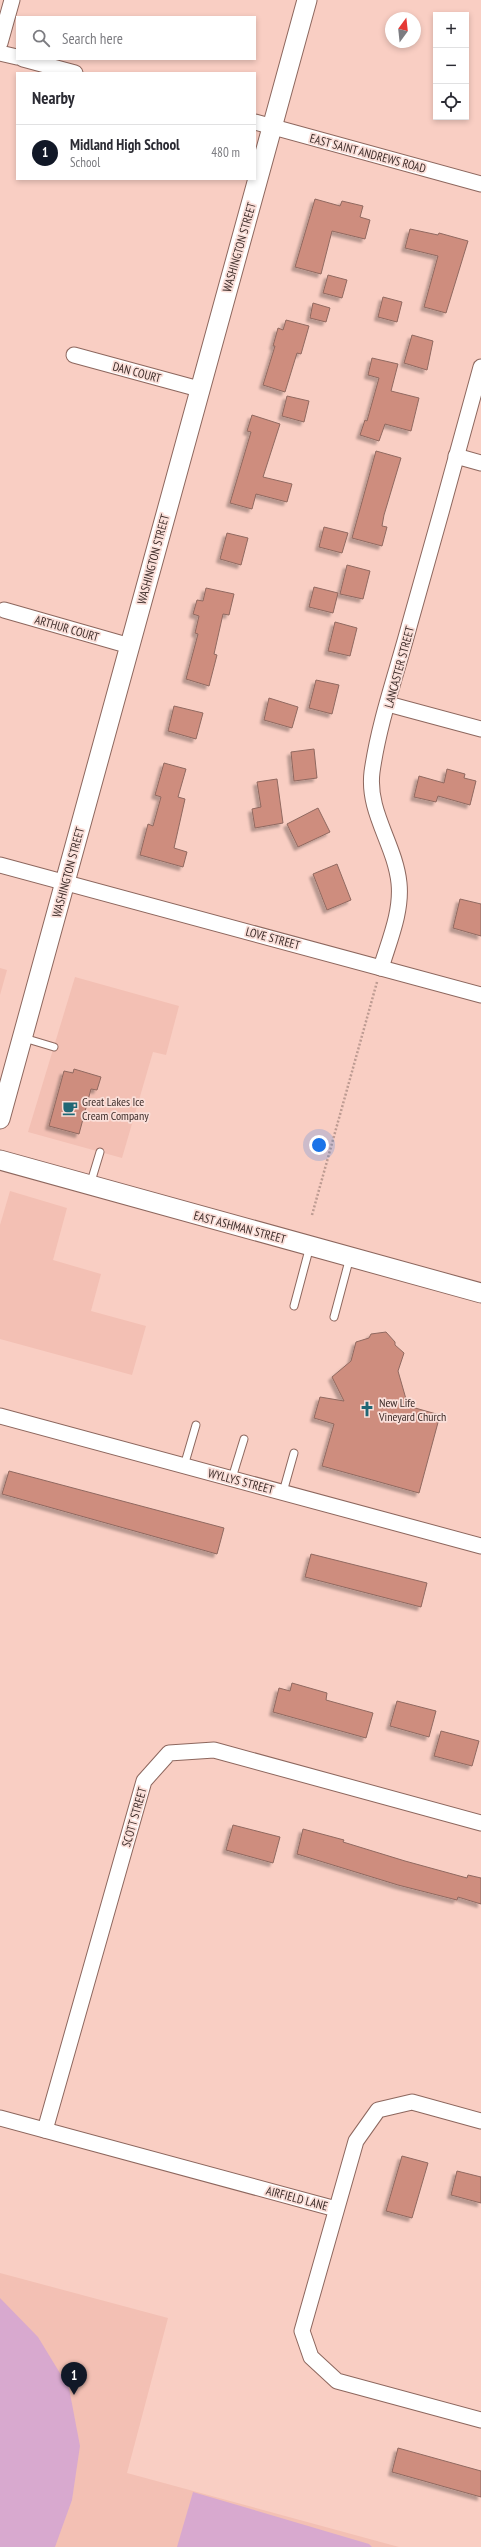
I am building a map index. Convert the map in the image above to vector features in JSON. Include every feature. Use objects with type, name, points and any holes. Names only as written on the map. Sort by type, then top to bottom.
[{"type":"street","points":[[0,43],[12,0]]},
{"type":"street","name":"WASHINGTON STREET","points":[[256,157],[264,124],[307,0]]},
{"type":"street","points":[[0,53],[16,57]]},
{"type":"street","points":[[27,60],[71,72]]},
{"type":"street","name":"EAST SAINT ANDREWS ROAD","points":[[264,124],[481,184]]},
{"type":"street","name":"WASHINGTON STREET","points":[[0,1119],[66,882],[199,389],[250,180]]},
{"type":"street","name":"DAN COURT","points":[[74,355],[199,389]]},
{"type":"street","name":"LANCASTER STREET","points":[[381,968],[400,904],[396,866],[375,814],[372,793],[372,772],[388,704],[481,367]]},
{"type":"street","points":[[456,456],[481,463]]},
{"type":"street","name":"ARTHUR COURT","points":[[4,610],[130,646]]},
{"type":"street","points":[[388,704],[481,729]]},
{"type":"street","name":"LOVE STREET","points":[[0,865],[481,995]]},
{"type":"street","name":"EAST ASHMAN STREET","points":[[0,1160],[481,1293]]},
{"type":"street","name":"WYLLYS STREET","points":[[0,1416],[481,1546]]},
{"type":"street","name":"SCOTT STREET","points":[[45,2130],[144,1781],[169,1753],[214,1750],[481,1823]]},
{"type":"street","points":[[336,2209],[356,2141],[378,2110],[412,2102],[481,2121]]},
{"type":"street","name":"AIRFIELD LANE","points":[[0,2118],[336,2209],[302,2331],[311,2357],[337,2381],[481,2420]]},
{"type":"lane","points":[[22,1038],[54,1047]]},
{"type":"lane","points":[[90,1185],[100,1152]]},
{"type":"lane","points":[[294,1306],[310,1246]]},
{"type":"lane","points":[[334,1317],[350,1257]]},
{"type":"lane","points":[[184,1466],[196,1425]]},
{"type":"lane","points":[[232,1478],[244,1439]]},
{"type":"lane","points":[[283,1492],[294,1453]]},
{"type":"path","points":[[312,1215],[381,968]]},
{"type":"shaded area","points":[[0,968],[7,970],[0,995]]},
{"type":"shaded area","points":[[75,977],[179,1006],[166,1055],[153,1052],[122,1158],[28,1132]]},
{"type":"shaded area","points":[[10,1191],[67,1208],[53,1260],[101,1274],[91,1311],[146,1326],[132,1375],[0,1339],[0,1225]]},
{"type":"shaded area","points":[[0,2273],[168,2318],[127,2473],[399,2547],[0,2547]]},
{"type":"shaded area","points":[[0,2298],[38,2337],[69,2388],[80,2446],[72,2500],[55,2547],[0,2547]]},
{"type":"shaded area","points":[[193,2492],[369,2544],[372,2547],[177,2547]]},
{"type":"building","points":[[315,199],[340,206],[342,201],[363,206],[360,217],[370,220],[365,239],[332,231],[321,274],[295,267]]},
{"type":"building","points":[[410,229],[438,235],[439,233],[468,241],[446,313],[424,307],[438,256],[405,248]]},
{"type":"building","points":[[328,275],[347,280],[342,298],[323,293]]},
{"type":"building","points":[[383,297],[402,302],[397,322],[378,317]]},
{"type":"building","points":[[313,303],[330,308],[326,322],[310,318]]},
{"type":"building","points":[[286,320],[309,326],[301,354],[297,353],[285,392],[263,385],[275,346],[273,346],[278,328],[283,330]]},
{"type":"building","points":[[412,335],[433,341],[427,370],[404,363]]},
{"type":"building","points":[[372,358],[398,364],[391,391],[419,398],[411,431],[385,424],[379,441],[360,435],[365,420],[367,421],[379,378],[368,375]]},
{"type":"building","points":[[287,396],[309,401],[304,422],[282,416]]},
{"type":"building","points":[[252,415],[280,424],[263,477],[292,484],[287,502],[256,494],[252,509],[230,503],[251,432],[247,431]]},
{"type":"building","points":[[376,451],[401,458],[384,515],[382,526],[387,527],[382,546],[352,538]]},
{"type":"building","points":[[324,527],[348,533],[342,553],[319,547]]},
{"type":"building","points":[[227,533],[248,538],[241,565],[220,559]]},
{"type":"building","points":[[347,565],[370,571],[363,599],[340,594]]},
{"type":"building","points":[[314,587],[338,593],[333,613],[309,607]]},
{"type":"building","points":[[206,588],[234,594],[229,615],[223,614],[214,654],[217,655],[209,686],[186,679],[198,634],[195,633],[199,616],[193,614],[197,600],[203,601]]},
{"type":"building","points":[[335,622],[357,628],[350,656],[328,651]]},
{"type":"building","points":[[316,680],[339,685],[332,714],[309,708]]},
{"type":"building","points":[[269,698],[298,707],[292,728],[264,720]]},
{"type":"building","points":[[174,706],[203,713],[196,739],[168,731]]},
{"type":"building","points":[[314,749],[317,778],[294,781],[291,752]]},
{"type":"building","points":[[164,763],[186,769],[178,797],[185,799],[174,848],[187,852],[183,867],[140,855],[148,824],[153,826],[161,797],[155,795]]},
{"type":"building","points":[[447,769],[465,774],[464,778],[476,781],[470,805],[438,796],[436,802],[414,797],[419,776],[444,783]]},
{"type":"building","points":[[277,779],[283,823],[255,828],[252,809],[261,807],[257,782]]},
{"type":"building","points":[[318,808],[330,832],[298,847],[287,824]]},
{"type":"building","points":[[337,864],[351,900],[327,910],[313,874]]},
{"type":"building","points":[[460,899],[481,904],[481,936],[453,928]]},
{"type":"building","name":"Great Lakes Ice Cream Company","points":[[74,1069],[101,1077],[97,1090],[91,1089],[79,1134],[49,1126],[64,1071],[73,1073]]},
{"type":"building","name":"New Life Vineyard Church","points":[[386,1332],[395,1342],[395,1345],[404,1353],[398,1371],[408,1406],[440,1415],[419,1493],[322,1466],[334,1424],[314,1418],[320,1397],[344,1401],[332,1377],[351,1361],[356,1342],[369,1338],[371,1334]]},
{"type":"building","points":[[9,1471],[224,1528],[217,1554],[2,1494]]},
{"type":"building","points":[[311,1554],[427,1583],[421,1607],[305,1577]]},
{"type":"building","points":[[292,1683],[327,1693],[326,1700],[373,1713],[366,1738],[273,1712],[279,1688],[290,1691]]},
{"type":"building","points":[[397,1701],[436,1711],[429,1737],[390,1726]]},
{"type":"building","points":[[441,1731],[479,1741],[472,1766],[434,1756]]},
{"type":"building","points":[[233,1825],[280,1837],[273,1863],[226,1850]]},
{"type":"building","points":[[303,1829],[344,1840],[343,1842],[405,1861],[467,1878],[468,1875],[481,1878],[481,1904],[458,1897],[457,1900],[398,1885],[297,1854]]},
{"type":"building","points":[[402,2156],[428,2163],[412,2218],[386,2211]]},
{"type":"building","points":[[457,2171],[481,2177],[481,2203],[451,2195]]},
{"type":"building","points":[[398,2448],[481,2471],[481,2497],[392,2472]]},
{"type":"place","name":"Great Lakes Ice Cream Company","points":[[70,1108]]},
{"type":"place","name":"New Life Vineyard Church","points":[[367,1409]]},
{"type":"place","name":"Midland High School","points":[[74,2395]]}]
